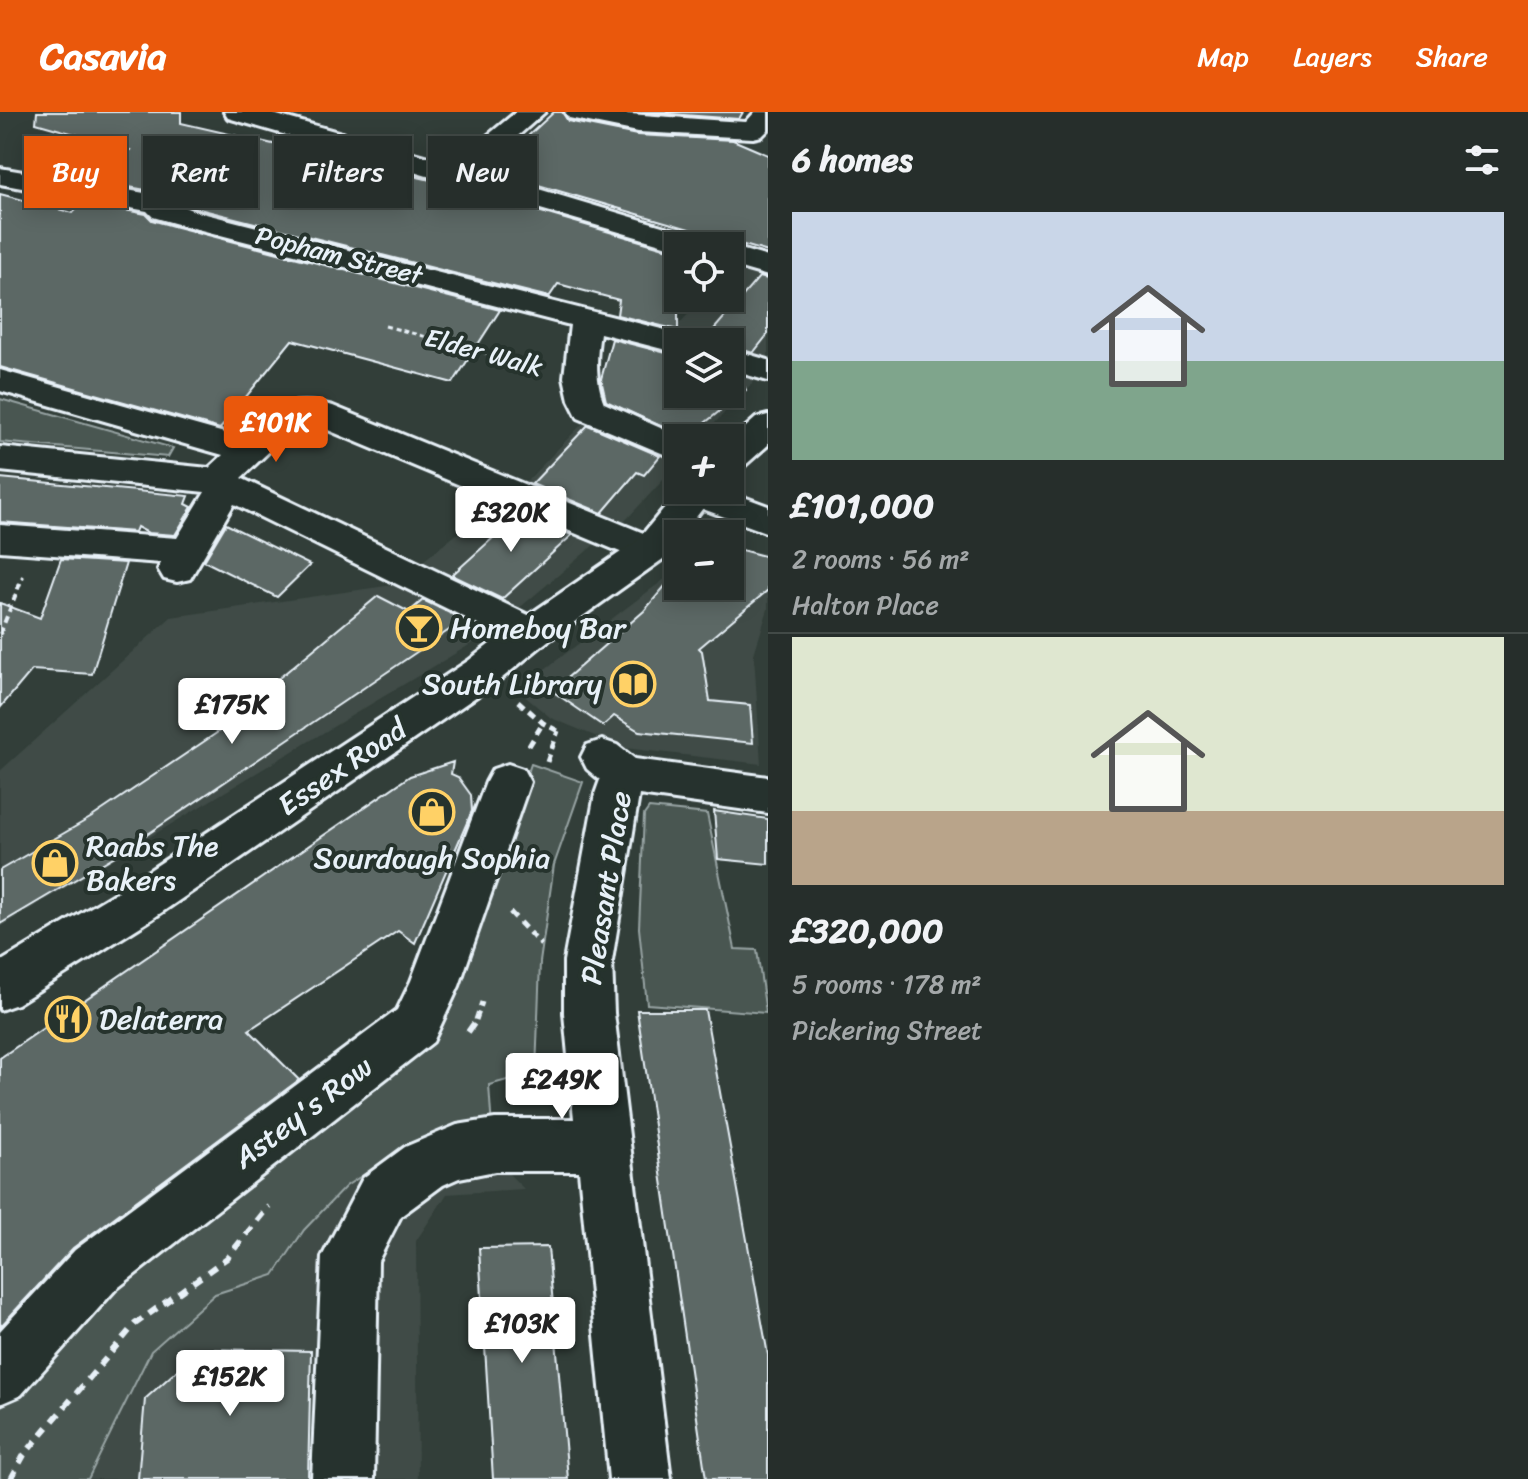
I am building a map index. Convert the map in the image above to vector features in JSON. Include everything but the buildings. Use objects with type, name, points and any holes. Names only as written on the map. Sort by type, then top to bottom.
[{"type":"street","points":[[237,112],[428,166]]},
{"type":"street","points":[[503,136],[532,112]]},
{"type":"street","points":[[578,112],[638,124],[753,130],[767,118]]},
{"type":"street","name":"Popham Street","points":[[0,176],[156,204],[163,211],[184,217],[664,339]]},
{"type":"street","points":[[537,198],[664,236]]},
{"type":"street","points":[[744,259],[768,267]]},
{"type":"street","name":"Elder Walk","points":[[587,319],[581,346],[582,378],[585,400],[590,410],[664,443]]},
{"type":"street","points":[[744,363],[768,371]]},
{"type":"street","points":[[0,380],[248,451]]},
{"type":"street","points":[[0,538],[182,560],[222,484],[248,451],[288,414],[321,414],[650,550]]},
{"type":"street","points":[[744,447],[768,426]]},
{"type":"street","points":[[0,459],[222,484],[531,633]]},
{"type":"street","name":"Essex Road","points":[[0,988],[135,905],[431,708],[650,550],[687,504]]},
{"type":"street","points":[[729,504],[768,520]]},
{"type":"street","name":"Pleasant Place","points":[[640,1479],[589,1013],[588,961],[617,794],[612,766],[768,795]]},
{"type":"street","name":"Astey's Row","points":[[0,1374],[95,1270],[415,1026],[434,986],[508,782]]},
{"type":"street","points":[[343,1479],[350,1257],[382,1197],[424,1166],[457,1152],[495,1145],[603,1145]]},
{"type":"path","name":"Elder Walk","points":[[385,326],[582,378]]},
{"type":"path","points":[[0,634],[37,541]]},
{"type":"path","points":[[518,701],[543,723],[558,731]]},
{"type":"path","points":[[507,908],[544,948]]},
{"type":"shaded area","points":[[768,253],[768,366],[744,392],[744,328],[675,328],[690,312],[744,312],[744,265],[753,267]]},
{"type":"shaded area","points":[[664,339],[664,408],[729,408],[714,424],[664,424],[664,479],[624,522],[525,483]]},
{"type":"shaded area","points":[[0,399],[173,448],[168,457],[0,442]]},
{"type":"shaded area","points":[[503,497],[601,539],[491,632],[0,927],[0,771],[171,617],[393,585]]},
{"type":"shaded area","points":[[744,550],[768,554],[768,609],[754,654],[761,764],[624,748],[551,718],[517,690],[664,580],[664,600],[744,600]]},
{"type":"shaded area","points":[[531,764],[583,782],[554,865],[540,962],[536,1072],[489,1085],[492,1129],[419,1139],[346,1186],[304,1230],[274,1275],[215,1294],[151,1351],[88,1479],[0,1479],[0,1402],[108,1282],[446,1013]]},
{"type":"shaded area","points":[[649,808],[707,814],[735,949],[757,950],[766,1013],[647,1004],[639,928],[644,815]]},
{"type":"shaded area","points":[[492,1129],[504,1169],[524,1189],[447,1194],[416,1241],[418,1479],[89,1479],[151,1351],[215,1294],[274,1275],[304,1230],[347,1186],[419,1139]]},
{"type":"place","name":"Homeboy Bar","points":[[419,628]]},
{"type":"place","name":"South Library","points":[[633,684]]},
{"type":"place","name":"Sourdough Sophia","points":[[432,812]]},
{"type":"place","name":"Raabs The Bakers","points":[[55,863]]},
{"type":"place","name":"Delaterra","points":[[68,1019]]}]
